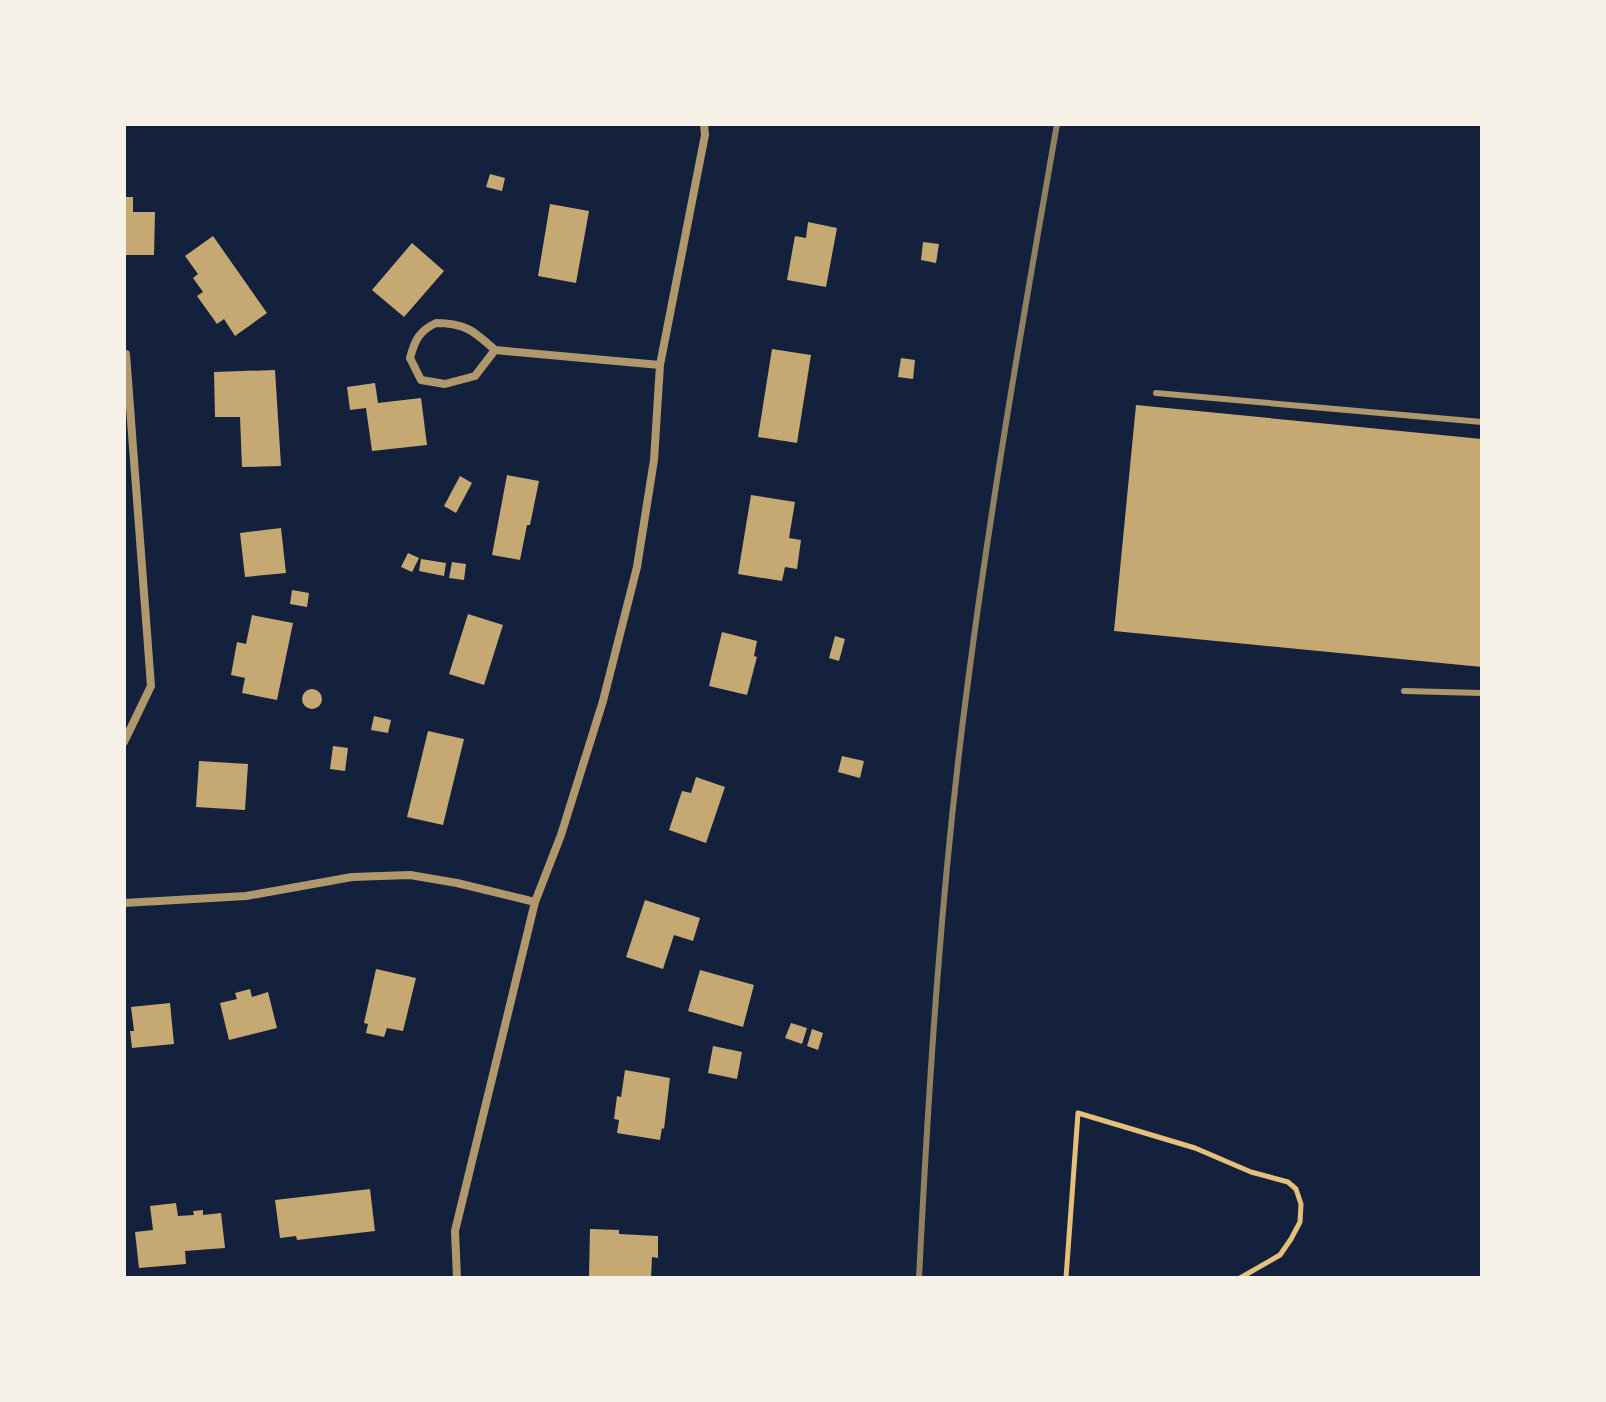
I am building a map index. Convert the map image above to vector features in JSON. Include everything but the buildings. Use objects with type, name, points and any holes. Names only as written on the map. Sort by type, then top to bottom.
[{"type":"street","points":[[457,1278],[455,1231],[535,902],[561,835],[603,701],[637,567],[654,460],[660,365],[693,206],[705,135],[704,124]]},
{"type":"street","points":[[495,350],[475,376],[445,384],[421,380],[410,358],[422,330],[436,323],[455,323],[474,331],[495,350],[660,365]]},
{"type":"street","points":[[124,742],[151,686],[126,354]]},
{"type":"street","points":[[124,903],[246,896],[352,877],[410,875],[535,902]]},
{"type":"lane","points":[[1156,393],[1482,422]]},
{"type":"lane","points":[[1404,691],[1482,693]]},
{"type":"path","points":[[1066,1278],[1078,1113],[1195,1148],[1251,1172],[1288,1182],[1296,1189],[1301,1204],[1300,1222],[1291,1239],[1280,1255],[1240,1278]]},
{"type":"railway","points":[[919,1278],[927,1127],[951,824],[978,605],[1057,124]]}]
